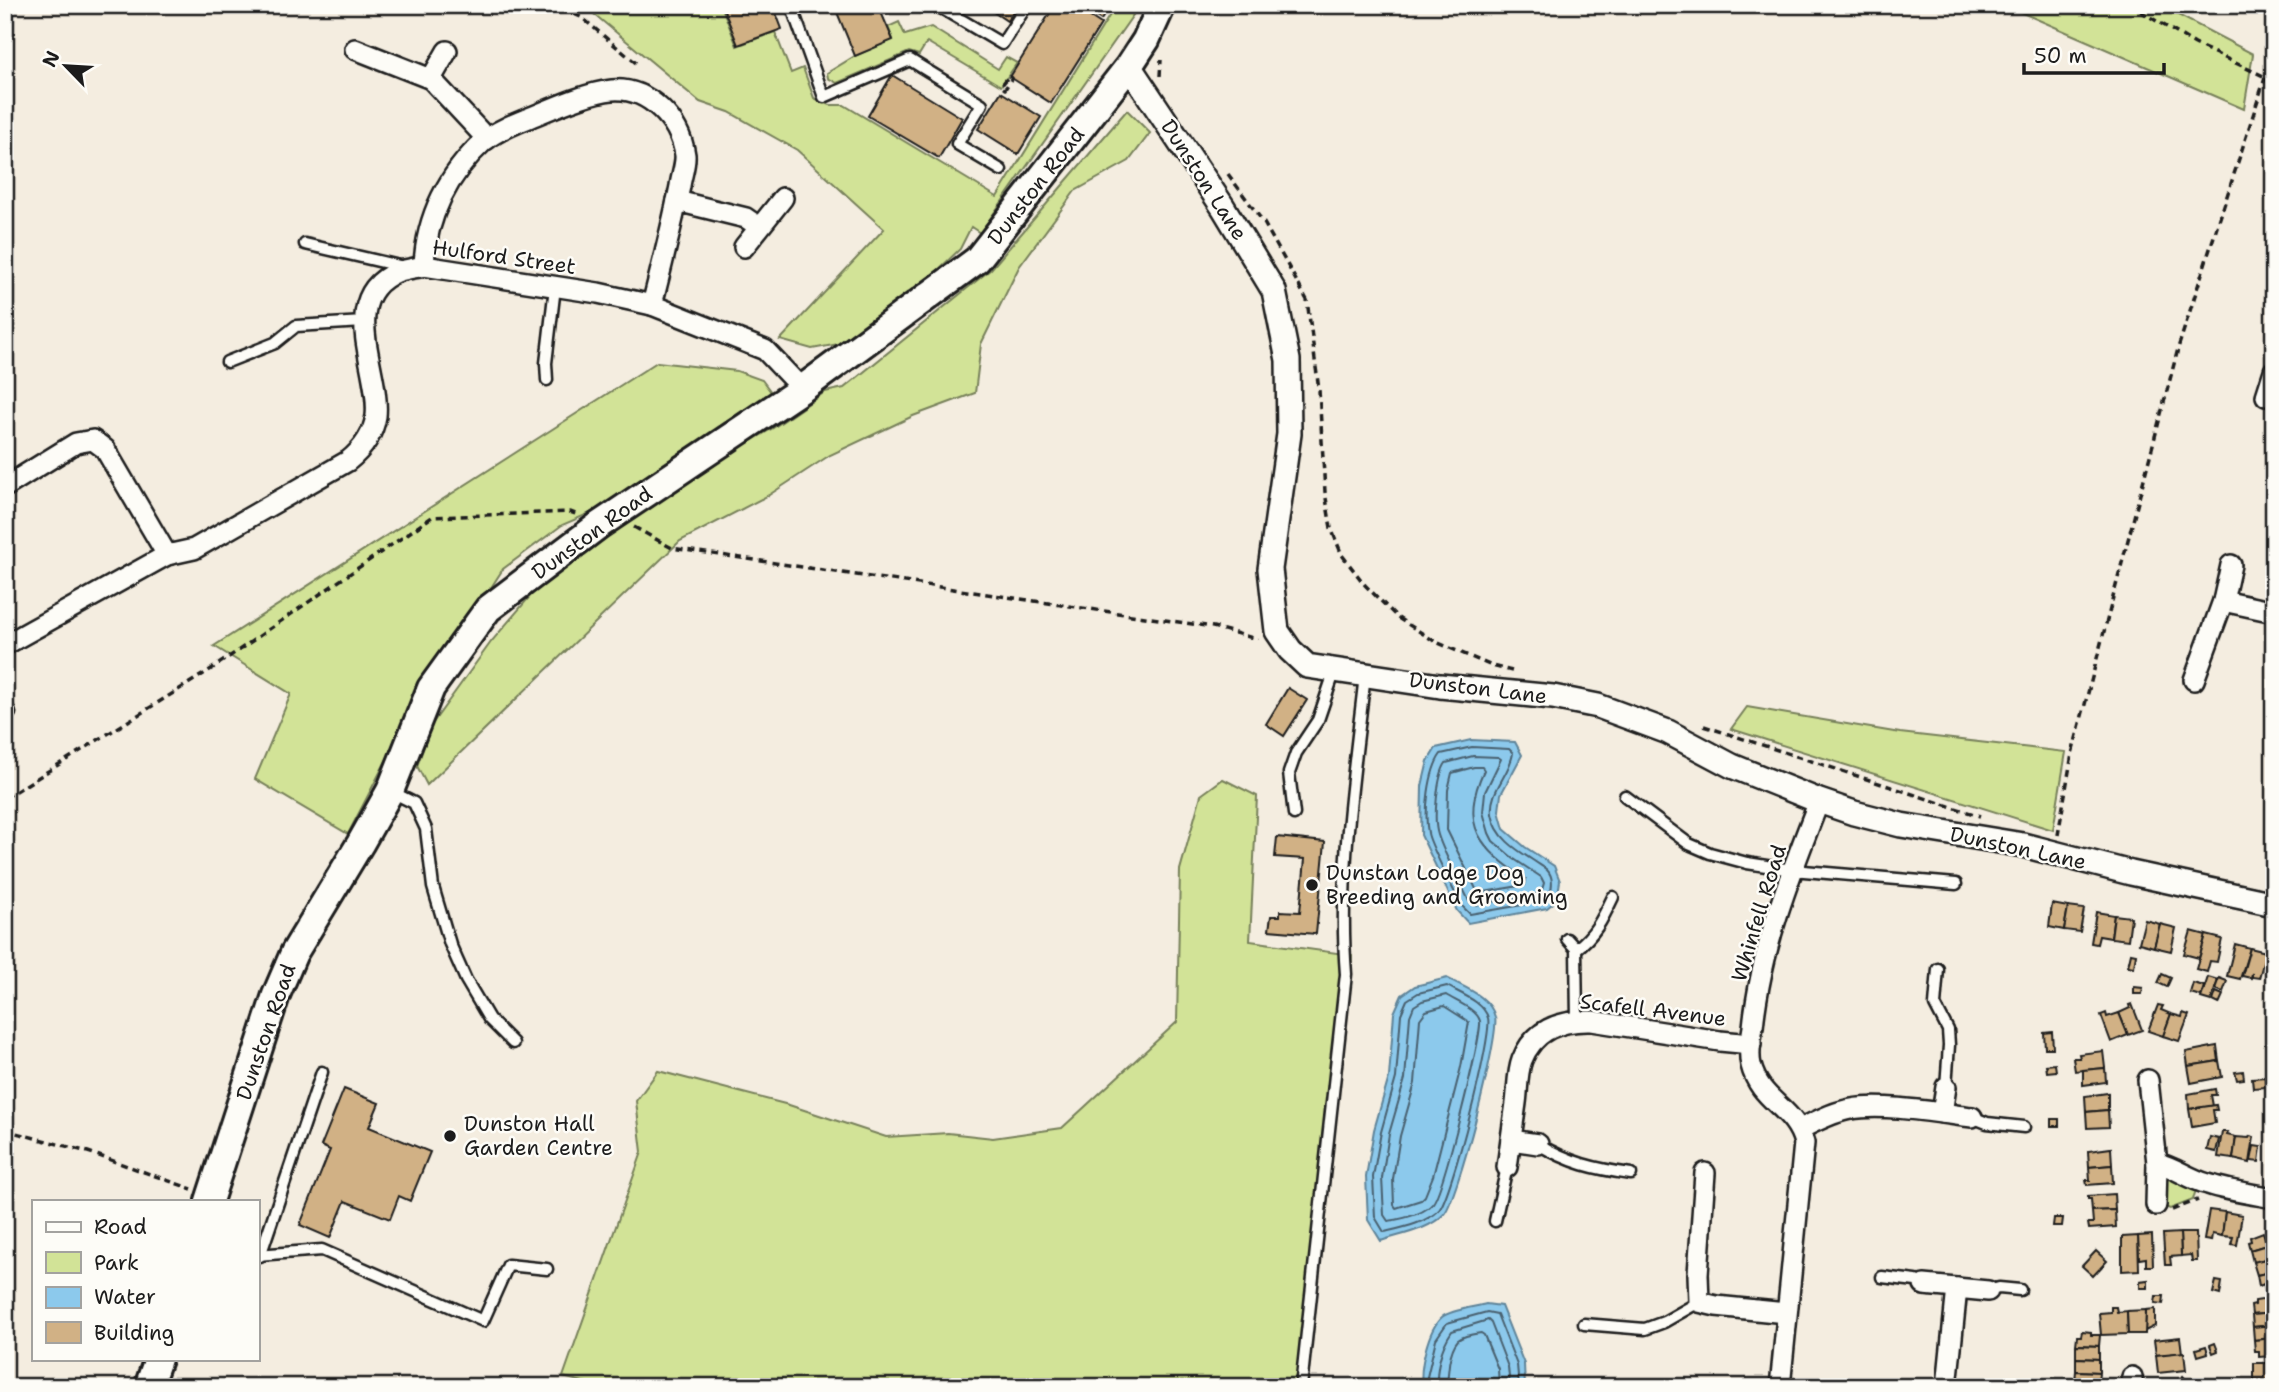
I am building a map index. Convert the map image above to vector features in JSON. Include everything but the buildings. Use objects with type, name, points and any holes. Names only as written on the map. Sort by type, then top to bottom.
[{"type":"main road","name":"Dunston Road","points":[[210,1198],[276,995],[294,953],[390,791],[431,688],[488,609],[599,525],[802,389],[977,261],[1129,66],[1146,40],[1162,5]]},
{"type":"main road","points":[[148,1387],[158,1360]]},
{"type":"street","points":[[355,49],[431,79],[486,139]]},
{"type":"street","points":[[431,79],[447,51]]},
{"type":"street","name":"Dunston Lane","points":[[1129,66],[1223,207],[1274,291],[1288,360],[1289,433],[1270,569],[1277,631],[1290,650],[1307,666],[1440,686],[1553,696],[1598,706],[1668,732],[1732,766],[1819,802],[1901,825],[2023,845],[2131,873],[2274,904]]},
{"type":"street","points":[[418,268],[435,207],[449,182],[486,139],[561,105],[611,90],[628,91],[648,99],[665,112],[677,131],[685,156],[652,305]]},
{"type":"street","points":[[744,247],[783,198]]},
{"type":"street","points":[[677,201],[746,218],[759,227]]},
{"type":"street","name":"Hulford Street","points":[[5,645],[167,555],[194,549],[348,461],[361,450],[370,436],[376,416],[363,317],[369,298],[382,281],[399,271],[418,268],[555,287],[652,305],[765,350],[802,389]]},
{"type":"street","points":[[2266,396],[2274,371]]},
{"type":"street","points":[[5,487],[76,443],[93,440],[105,449],[167,555]]},
{"type":"street","points":[[2194,680],[2223,601],[2231,565]]},
{"type":"street","points":[[2223,601],[2274,612]]},
{"type":"street","name":"Whinfell Road","points":[[1800,1129],[1787,1113],[1766,1095],[1756,1080],[1750,1062],[1751,1044],[1765,955],[1792,870],[1819,802]]},
{"type":"street","name":"Scafell Avenue","points":[[1507,1167],[1522,1061],[1543,1031],[1559,1024],[1577,1021],[1751,1044]]},
{"type":"street","points":[[2148,1080],[2157,1163],[2156,1205]]},
{"type":"street","points":[[1942,1114],[1946,1087]]},
{"type":"street","points":[[1780,1387],[1804,1154],[1800,1129],[1852,1108],[1870,1107],[1972,1117]]},
{"type":"street","points":[[1511,1140],[1538,1144]]},
{"type":"street","points":[[2157,1163],[2171,1166],[2190,1178],[2216,1186],[2274,1198]]},
{"type":"street","points":[[1705,1172],[1698,1274],[1699,1302],[1786,1313]]},
{"type":"street","points":[[1924,1285],[1988,1291]]},
{"type":"street","points":[[1947,1387],[1956,1288]]},
{"type":"lane","points":[[790,5],[824,97],[910,60],[982,104],[957,144],[1001,170]]},
{"type":"lane","points":[[936,5],[1002,44],[1027,5]]},
{"type":"lane","points":[[305,244],[418,268]]},
{"type":"lane","points":[[547,380],[546,363],[555,287]]},
{"type":"lane","points":[[227,362],[275,343],[296,326],[364,322]]},
{"type":"lane","points":[[1294,814],[1289,773],[1296,753],[1318,720],[1336,670]]},
{"type":"lane","points":[[1301,1387],[1346,974],[1343,933],[1349,814],[1365,674]]},
{"type":"lane","points":[[5,702],[10,713]]},
{"type":"lane","points":[[390,791],[414,803],[426,829],[433,887],[450,944],[466,980],[489,1019],[513,1043]]},
{"type":"lane","points":[[1625,796],[1689,844],[1747,863],[1792,870],[1956,884]]},
{"type":"lane","points":[[1576,949],[1588,940],[1600,925],[1613,897]]},
{"type":"lane","points":[[1567,939],[1576,949],[1577,1021]]},
{"type":"lane","points":[[1938,969],[1935,1005],[1948,1030],[1946,1087]]},
{"type":"lane","points":[[322,1072],[259,1255],[322,1250],[483,1321],[508,1265],[548,1269]]},
{"type":"lane","points":[[1972,1117],[1987,1123],[2024,1127]]},
{"type":"lane","points":[[1538,1144],[1568,1161],[1589,1168],[1632,1174]]},
{"type":"lane","points":[[1495,1221],[1507,1167]]},
{"type":"lane","points":[[1882,1277],[1916,1281],[1924,1285]]},
{"type":"lane","points":[[1988,1291],[1999,1288],[2020,1290]]},
{"type":"lane","points":[[1584,1324],[1645,1329],[1664,1322],[1699,1302]]},
{"type":"path","points":[[552,5],[581,17],[636,63]]},
{"type":"path","points":[[2130,5],[2196,44],[2274,81]]},
{"type":"path","points":[[1146,40],[1162,54],[1162,82]]},
{"type":"path","points":[[2055,854],[2072,754],[2172,372],[2265,78]]},
{"type":"path","points":[[1220,165],[1264,223],[1307,300],[1319,390],[1325,492],[1331,528],[1342,555],[1365,585],[1398,618],[1436,642],[1492,666],[1516,671]]},
{"type":"path","points":[[5,798],[207,672],[432,517],[570,512],[599,525]]},
{"type":"path","points":[[639,530],[672,548],[1213,627],[1253,638],[1277,631]]},
{"type":"path","points":[[1698,724],[1989,818]]},
{"type":"path","points":[[5,1130],[88,1152],[210,1198]]},
{"type":"path","points":[[2156,1205],[2163,1213],[2199,1200],[2216,1186]]},
{"type":"green space","points":[[578,5],[721,5],[737,46],[775,32],[791,73],[803,68],[814,98],[830,105],[844,105],[997,197],[1116,5],[1140,5],[980,233],[971,227],[960,249],[911,296],[844,343],[812,349],[780,340],[884,229],[797,150],[729,112],[700,102],[588,9]]},
{"type":"green space","points":[[2004,5],[2159,5],[2253,54],[2244,109]]},
{"type":"green space","points":[[899,22],[905,35],[931,27],[998,69],[1006,57],[1017,63],[1001,86],[927,42],[919,55],[909,52],[837,83],[828,78],[827,73],[855,56],[893,39],[888,27]]},
{"type":"green space","points":[[1127,110],[1150,133],[1129,161],[1075,191],[1019,267],[981,344],[975,393],[913,416],[830,455],[769,495],[680,541],[427,785],[417,766],[432,724],[491,642],[543,581],[620,518],[773,428],[825,392],[844,388],[991,269]]},
{"type":"green space","points":[[657,362],[737,371],[762,380],[771,392],[759,410],[632,495],[562,525],[503,569],[430,676],[348,834],[255,779],[291,694],[214,646]]},
{"type":"green space","points":[[1747,707],[1900,733],[2066,752],[2053,830],[1731,729]]},
{"type":"green space","points":[[1223,779],[1257,796],[1250,941],[1352,955],[1349,1003],[1296,1387],[603,1387],[563,1377],[642,1152],[636,1101],[658,1071],[789,1105],[886,1137],[948,1133],[993,1138],[1062,1128],[1177,1022],[1180,870],[1201,795]]},
{"type":"green space","points":[[2166,1175],[2196,1189],[2193,1200],[2170,1209],[2165,1207]]},
{"type":"water","points":[[1471,740],[1515,742],[1522,755],[1501,794],[1499,811],[1504,829],[1554,866],[1560,881],[1557,900],[1547,908],[1468,923],[1457,911],[1421,835],[1422,786],[1428,761],[1436,748]]},
{"type":"water","points":[[1447,978],[1482,998],[1488,1003],[1495,1017],[1491,1054],[1476,1117],[1458,1180],[1444,1214],[1423,1228],[1381,1241],[1368,1220],[1366,1177],[1374,1130],[1389,1077],[1394,1013],[1402,995],[1415,986]]},
{"type":"water","points":[[1486,1304],[1501,1306],[1524,1364],[1525,1387],[1422,1387],[1426,1350],[1437,1323],[1451,1312]]},
{"type":"place","name":"Dunstan Lodge Dog Breeding and Grooming","points":[[1312,885]]},
{"type":"place","name":"Dunston Hall Garden Centre","points":[[450,1136]]}]
